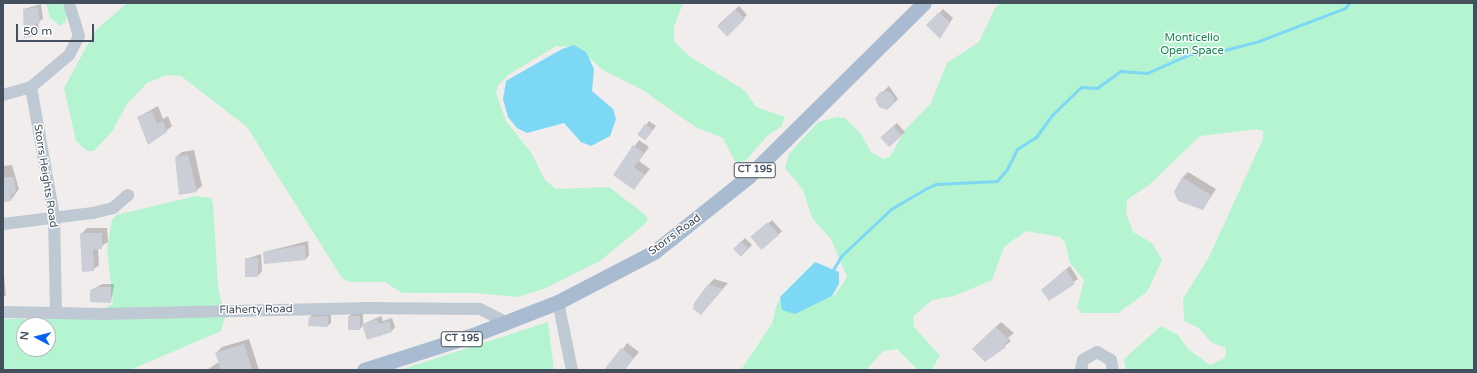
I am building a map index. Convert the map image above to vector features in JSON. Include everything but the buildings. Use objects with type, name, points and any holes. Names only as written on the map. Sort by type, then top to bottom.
[{"type":"main road","name":"Storrs Road","points":[[364,370],[505,322],[558,302],[654,252],[695,222],[748,177],[924,3]]},
{"type":"street","points":[[3,95],[31,87],[70,55],[79,36],[69,3]]},
{"type":"street","name":"Storrs Heights Road","points":[[31,87],[54,216],[56,312]]},
{"type":"street","points":[[3,224],[113,208],[128,196]]},
{"type":"street","points":[[558,302],[572,370]]},
{"type":"street","name":"Flaherty Road","points":[[3,312],[480,309],[505,322]]},
{"type":"street","points":[[1081,370],[1087,356],[1097,352],[1108,356],[1113,370]]},
{"type":"green space","points":[[46,3],[61,3],[66,11],[66,21],[61,26],[50,18]]},
{"type":"green space","points":[[127,3],[683,3],[674,27],[674,41],[689,56],[744,90],[756,107],[785,117],[781,127],[768,135],[746,160],[736,163],[723,138],[697,128],[641,89],[603,70],[577,47],[556,46],[508,75],[498,85],[496,93],[506,121],[532,154],[545,180],[556,189],[609,187],[648,218],[645,224],[600,261],[546,288],[518,297],[475,293],[402,293],[385,282],[349,282],[342,278],[247,127],[181,76],[167,75],[147,83],[127,104],[113,130],[94,151],[87,151],[76,141],[64,88],[95,31]]},
{"type":"green space","name":"Monticello Open Space","points":[[1001,3],[1474,3],[1474,370],[1126,370],[1124,359],[1161,326],[1178,335],[1188,349],[1210,365],[1225,358],[1226,348],[1211,342],[1199,328],[1184,321],[1183,299],[1209,257],[1263,139],[1263,131],[1257,129],[1200,136],[1150,184],[1127,200],[1126,213],[1133,232],[1152,243],[1162,260],[1147,292],[1118,313],[1082,313],[1077,308],[1084,280],[1070,263],[1065,242],[1060,237],[1026,231],[1004,247],[992,280],[954,296],[932,300],[913,317],[914,327],[940,356],[931,370],[918,370],[897,349],[883,351],[866,370],[741,370],[772,324],[777,303],[782,298],[801,306],[835,295],[847,277],[831,239],[812,218],[803,190],[785,168],[789,154],[818,122],[837,117],[845,118],[861,134],[871,152],[883,159],[890,157],[905,130],[931,103],[947,63],[979,42],[995,8]]},
{"type":"green space","points":[[196,196],[211,198],[213,204],[218,287],[225,317],[221,331],[130,370],[3,370],[3,319],[16,319],[16,357],[56,357],[56,319],[80,319],[113,304],[107,248],[112,220],[116,215]]},
{"type":"green space","points":[[548,322],[554,370],[400,370],[403,369]]},
{"type":"water","points":[[574,45],[586,52],[594,69],[592,91],[613,109],[616,119],[610,136],[591,146],[581,142],[564,123],[527,133],[517,128],[508,117],[503,99],[506,81],[562,49]]},
{"type":"water","points":[[815,262],[839,272],[839,284],[832,296],[795,314],[782,310],[780,297]]},
{"type":"waterway","points":[[833,270],[841,256],[891,209],[927,188],[936,184],[997,181],[1007,169],[1017,149],[1036,137],[1052,115],[1081,87],[1097,88],[1120,71],[1147,73],[1190,54],[1217,52],[1259,41],[1345,8],[1349,3]]}]
